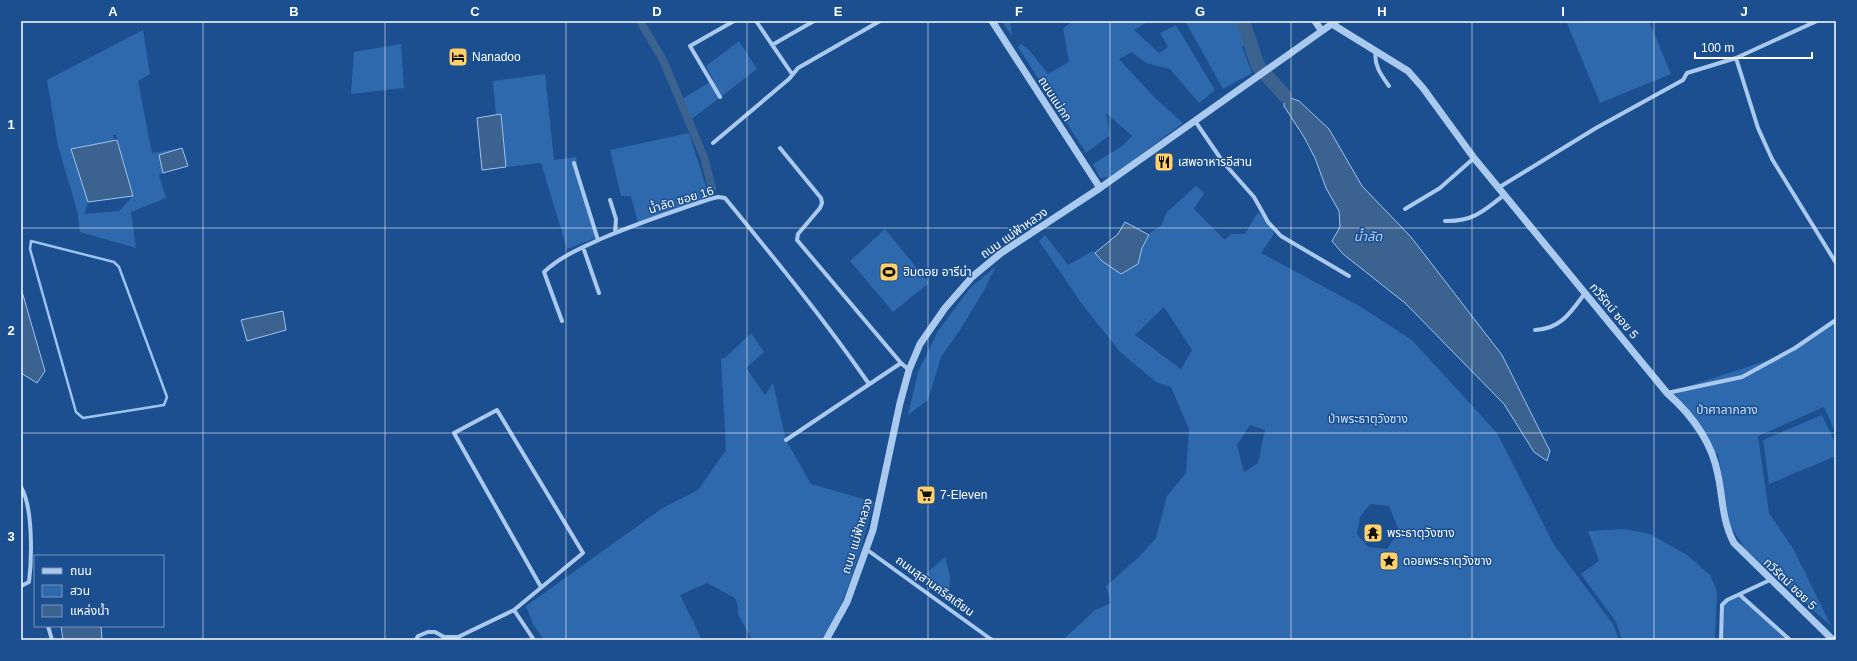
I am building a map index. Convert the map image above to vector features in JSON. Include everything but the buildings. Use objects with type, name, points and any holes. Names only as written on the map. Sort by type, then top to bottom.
[{"type":"street","points":[[720,97],[690,46],[734,21]]},
{"type":"street","points":[[756,21],[792,74]]},
{"type":"street","points":[[772,45],[814,21]]},
{"type":"street","points":[[713,143],[789,79],[798,68],[880,21]]},
{"type":"street","name":"ถนนแม่กก","points":[[992,21],[1100,188]]},
{"type":"street","points":[[1315,21],[1322,30]]},
{"type":"street","points":[[1498,188],[1596,128],[1684,80],[1687,73],[1736,58],[1817,21]]},
{"type":"street","name":"ถนน แม่ฟ้าหลวง","points":[[826,640],[847,602],[866,549],[876,516],[900,403],[909,370],[920,344],[945,308],[972,277],[1014,244],[1100,188],[1334,22]]},
{"type":"street","name":"ทวีรัตน์ ซอย 5","points":[[1334,22],[1408,71],[1423,88],[1504,196],[1667,393],[1687,412],[1713,455],[1727,531],[1734,543],[1770,580],[1833,640]]},
{"type":"street","points":[[1376,51],[1374,58],[1389,86]]},
{"type":"street","points":[[1736,58],[1758,128],[1772,159],[1836,263]]},
{"type":"street","points":[[1195,121],[1223,162],[1254,198],[1268,222],[1281,236],[1349,276]]},
{"type":"street","points":[[780,148],[821,198],[822,203],[820,208],[798,234],[797,240],[901,363],[909,370]]},
{"type":"street","points":[[1405,209],[1440,188],[1474,158]]},
{"type":"street","points":[[574,164],[598,240]]},
{"type":"street","points":[[1445,221],[1461,221],[1470,219],[1504,196]]},
{"type":"street","name":"น้ำลัด ซอย 16","points":[[562,321],[544,272],[568,253],[638,223],[710,199],[718,197],[725,198],[838,338],[869,384]]},
{"type":"street","points":[[610,200],[616,222],[615,233]]},
{"type":"street","points":[[583,247],[599,293]]},
{"type":"street","points":[[1536,330],[1543,330],[1566,318],[1572,313],[1585,293]]},
{"type":"street","points":[[1667,393],[1742,377],[1795,348],[1836,320]]},
{"type":"street","points":[[786,440],[901,363]]},
{"type":"street","points":[[416,640],[418,636],[428,632],[435,632],[444,636],[458,637],[514,610],[583,553],[497,410],[454,433],[541,587]]},
{"type":"street","points":[[21,487],[25,494],[29,509],[30,582]]},
{"type":"street","name":"ถนนสุสานคริสเตียน","points":[[866,549],[992,640]]},
{"type":"street","points":[[1721,640],[1722,605],[1726,600],[1740,595],[1770,580]]},
{"type":"street","points":[[21,586],[30,582],[34,583]]},
{"type":"street","points":[[1740,595],[1790,640]]},
{"type":"street","points":[[514,610],[534,640]]},
{"type":"street","points":[[48,627],[52,640]]},
{"type":"green space","points":[[1002,21],[1010,21],[1012,36]]},
{"type":"green space","points":[[1074,21],[1149,21],[1134,30],[1159,53],[1168,47],[1160,33],[1176,25],[1215,90],[1199,103],[1170,69],[1146,63],[1132,52],[1119,59],[1155,98],[1183,123],[1111,177],[1100,178],[1093,164],[1122,146],[1132,136],[1106,113],[1110,135],[1086,153],[1018,47],[1021,44],[1029,50],[1048,74],[1069,62],[1063,28]]},
{"type":"green space","points":[[1185,21],[1247,21],[1255,43],[1242,46],[1252,73],[1223,89]]},
{"type":"green space","points":[[1566,21],[1649,21],[1671,74],[1600,103]]},
{"type":"green space","points":[[143,30],[150,74],[138,81],[152,153],[182,148],[159,155],[163,173],[159,175],[166,198],[131,212],[136,248],[80,232],[77,210],[58,146],[47,80]],"holes":[[[113,135],[116,135],[133,196],[119,211],[84,214],[88,202],[71,149],[115,141]]]},
{"type":"green space","points":[[739,41],[757,69],[688,122],[679,101],[713,80],[706,66]]},
{"type":"green space","points":[[401,44],[404,88],[351,94],[354,52]]},
{"type":"green space","points":[[545,74],[554,160],[576,157],[582,194],[598,237],[567,249],[541,163],[506,167],[501,115],[496,115],[493,81]]},
{"type":"green space","points":[[689,133],[710,199],[638,223],[631,196],[621,196],[610,150]]},
{"type":"green space","name":"ป่าพระธาตุวังซาง","points":[[1196,186],[1204,193],[1194,209],[1225,240],[1231,234],[1245,234],[1258,212],[1272,228],[1274,234],[1261,253],[1361,307],[1412,340],[1497,433],[1554,545],[1613,624],[1619,640],[1063,640],[1095,610],[1111,603],[1106,586],[1139,557],[1156,538],[1167,496],[1186,473],[1189,429],[1171,387],[1156,382],[1120,352],[1082,304],[1039,241],[1045,235],[1068,265],[1093,251],[1102,261],[1138,264],[1142,248],[1151,232],[1161,226],[1167,212]],"holes":[[[1164,307],[1192,350],[1181,369],[1135,335]],[[1250,425],[1265,430],[1258,463],[1244,472],[1237,445]],[[1370,504],[1389,506],[1399,531],[1387,549],[1368,547],[1357,534],[1360,517]]]},
{"type":"green space","name":"ฮิมดอย อารีน่า","points":[[885,229],[929,283],[893,312],[850,261]]},
{"type":"green space","points":[[996,266],[984,290],[962,327],[941,357],[928,400],[908,415],[918,372],[938,331],[970,288]]},
{"type":"green space","name":"ป่าศาลากลาง","points":[[1836,317],[1836,434],[1824,407],[1758,436],[1769,513],[1794,550],[1831,626],[1746,550],[1730,526],[1718,453],[1713,455],[1667,393],[1778,357]]},
{"type":"green space","points":[[751,333],[764,352],[746,368],[765,395],[773,383],[786,440],[811,484],[874,502],[853,574],[839,609],[821,640],[752,640],[738,614],[738,606],[735,598],[707,583],[680,595],[702,640],[544,640],[533,624],[526,606],[664,507],[698,490],[726,450],[721,359],[725,358]]},
{"type":"green space","points":[[1822,415],[1836,444],[1836,456],[1769,484],[1763,440]]},
{"type":"green space","points":[[1625,529],[1650,534],[1687,555],[1710,575],[1717,591],[1715,640],[1622,640],[1616,622],[1581,574],[1599,561],[1588,531]]},
{"type":"green space","points":[[945,557],[950,576],[949,596],[921,578]]},
{"type":"green space","points":[[1740,595],[1786,640],[1721,640],[1722,605]]},
{"type":"water","name":"น้ำลัด","points":[[1285,96],[1299,101],[1329,129],[1362,186],[1411,237],[1502,355],[1550,451],[1547,461],[1534,452],[1504,404],[1405,303],[1343,254],[1332,241],[1340,227],[1339,211],[1326,188],[1315,158],[1304,137],[1284,106]]},
{"type":"water","points":[[501,114],[506,167],[482,170],[477,118]]},
{"type":"water","points":[[117,140],[133,196],[88,202],[71,149]]},
{"type":"water","points":[[182,148],[188,166],[163,173],[159,155]]},
{"type":"water","points":[[1125,222],[1149,235],[1142,248],[1138,264],[1121,274],[1102,261],[1095,253],[1118,234]]},
{"type":"water","points":[[21,288],[45,371],[37,383],[21,373]]},
{"type":"water","points":[[283,311],[286,330],[247,341],[241,320]]},
{"type":"water","points":[[61,627],[101,627],[102,640],[63,640]]},
{"type":"waterway","points":[[640,21],[663,60],[704,157],[712,188]]},
{"type":"waterway","name":"น้ำลัด","points":[[1243,21],[1258,66],[1285,96]]},
{"type":"waterway","points":[[31,241],[114,262],[119,267],[167,397],[164,405],[83,418],[76,412],[30,249],[31,241]]},
{"type":"place","name":"Nanadoo","points":[[458,57]]},
{"type":"place","name":"เสพอาหารอีสาน","points":[[1164,162]]},
{"type":"place","name":"ฮิมดอย อารีน่า","points":[[889,272]]},
{"type":"place","name":"7-Eleven","points":[[926,495]]},
{"type":"place","name":"พระธาตุวังซาง","points":[[1373,533]]},
{"type":"place","name":"ดอยพระธาตุวังซาง","points":[[1389,561]]}]
